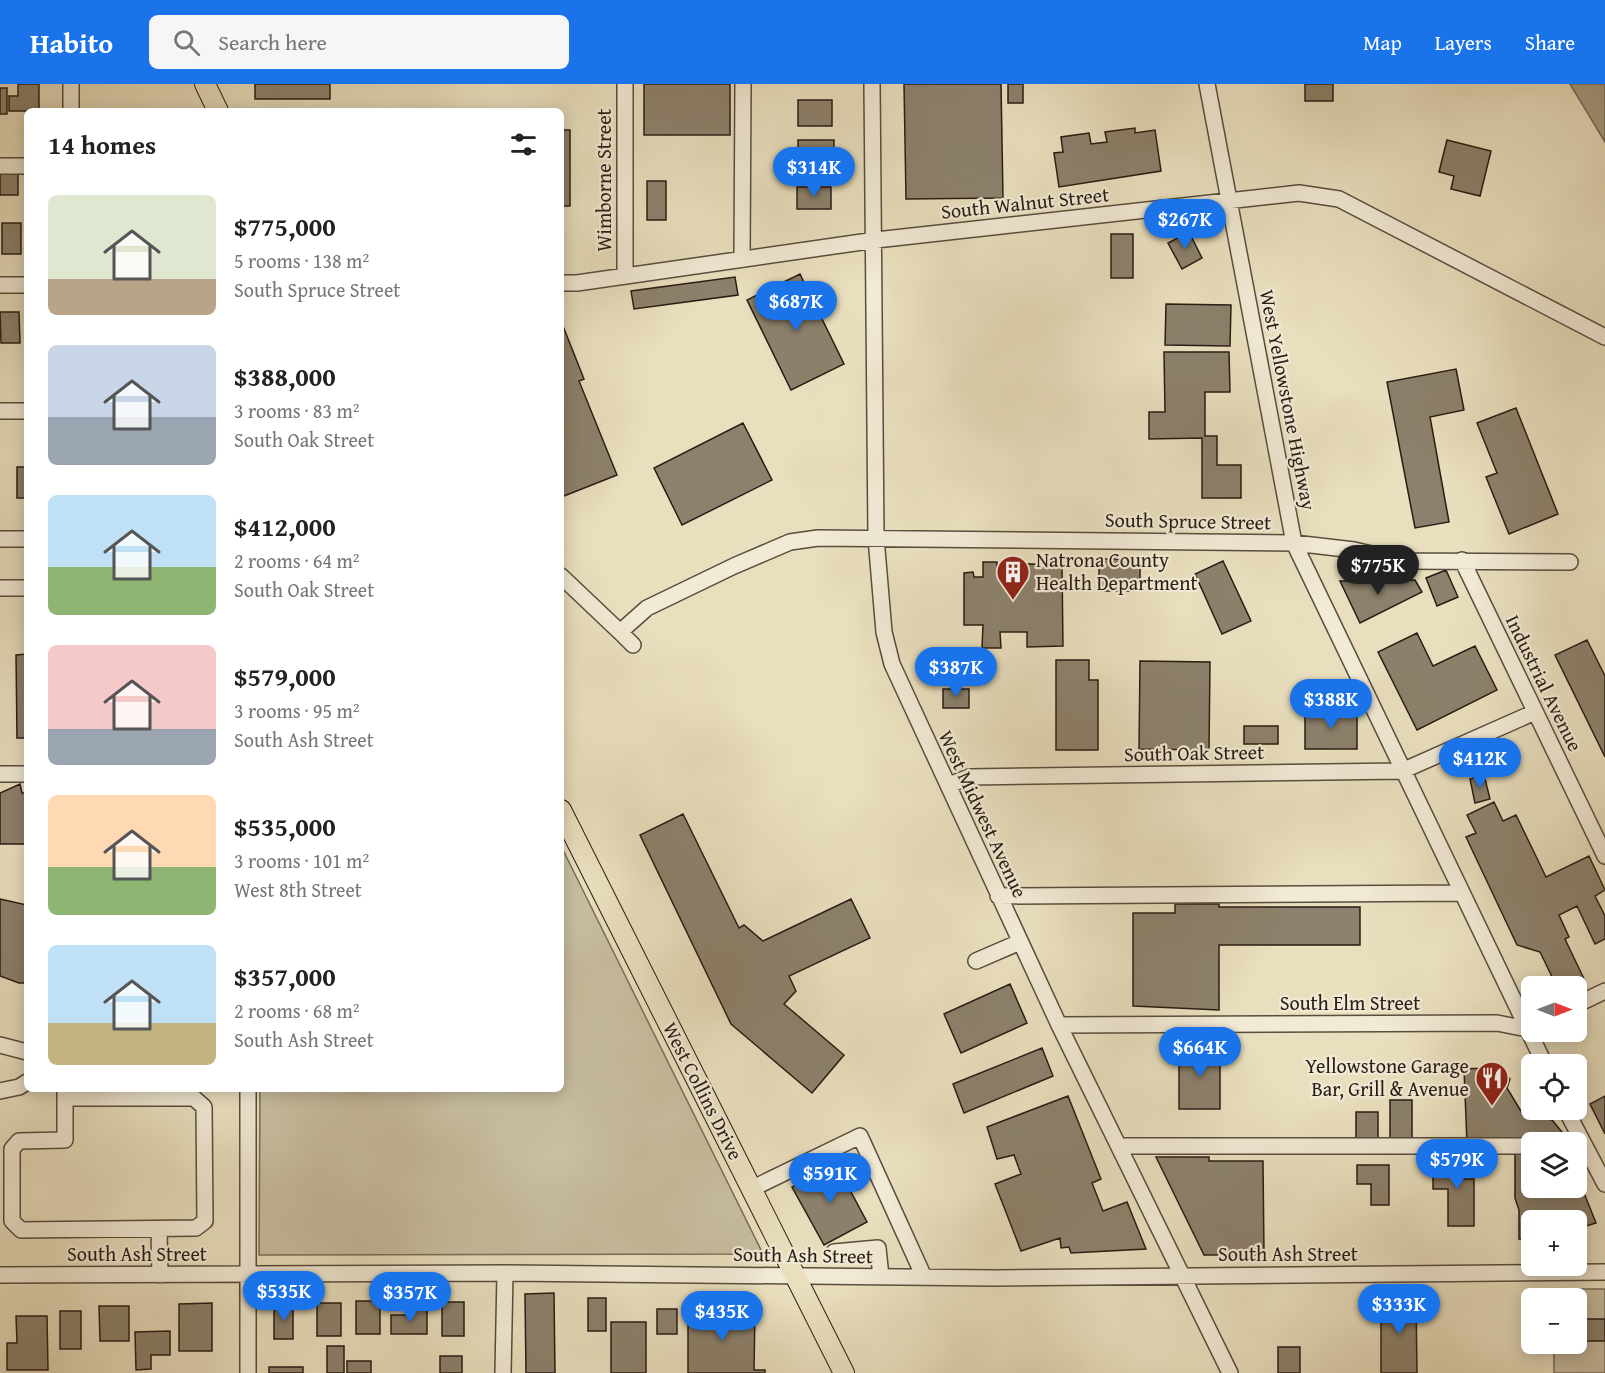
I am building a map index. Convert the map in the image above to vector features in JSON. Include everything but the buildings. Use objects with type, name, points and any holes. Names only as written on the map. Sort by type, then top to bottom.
[{"type":"main road","points":[[205,84],[217,108]]},
{"type":"main road","name":"West Collins Drive","points":[[564,816],[797,1275],[844,1373]]},
{"type":"street","points":[[71,84],[71,108]]},
{"type":"street","name":"Wimborne Street","points":[[625,84],[625,276]]},
{"type":"street","points":[[742,259],[743,84]]},
{"type":"street","name":"West Midwest Avenue","points":[[872,84],[876,240],[876,538],[884,632],[892,664],[950,785],[998,896],[1059,1025],[1230,1373]]},
{"type":"street","name":"West Yellowstone Highway","points":[[1207,84],[1294,543],[1461,893],[1521,1012]]},
{"type":"street","points":[[0,166],[24,166]]},
{"type":"street","name":"South Walnut Street","points":[[564,283],[876,240],[1299,193],[1339,199],[1605,337]]},
{"type":"street","points":[[0,285],[24,285]]},
{"type":"street","points":[[0,411],[24,411]]},
{"type":"street","name":"South Spruce Street","points":[[620,632],[648,608],[790,542],[818,538],[1294,543],[1354,550],[1402,561],[1570,562]]},
{"type":"street","points":[[0,539],[24,539]]},
{"type":"street","name":"Industrial Avenue","points":[[1462,560],[1605,856]]},
{"type":"street","points":[[564,579],[633,645]]},
{"type":"street","points":[[0,588],[24,588]]},
{"type":"street","name":"South Oak Street","points":[[950,785],[969,777],[1402,771],[1535,712]]},
{"type":"street","points":[[0,774],[24,774]]},
{"type":"street","points":[[998,896],[1461,893]]},
{"type":"street","points":[[976,962],[1020,942]]},
{"type":"street","points":[[1587,1000],[1605,991]]},
{"type":"street","name":"South Elm Street","points":[[1059,1025],[1497,1023],[1521,1027]]},
{"type":"street","points":[[0,1045],[24,1051]]},
{"type":"street","points":[[0,1091],[24,1084]]},
{"type":"street","points":[[248,1092],[248,1373]]},
{"type":"street","points":[[65,1094],[194,1098],[204,1107],[205,1221],[196,1228],[21,1230],[12,1221],[12,1149],[19,1141],[65,1140],[65,1094]]},
{"type":"street","points":[[753,1188],[860,1136],[924,1277]]},
{"type":"street","points":[[1119,1146],[1521,1146]]},
{"type":"street","points":[[1587,1157],[1605,1184]]},
{"type":"street","points":[[159,1229],[160,1275]]},
{"type":"street","points":[[834,1252],[878,1248],[881,1276]]},
{"type":"street","name":"South Ash Street","points":[[0,1275],[505,1273],[924,1277],[1605,1272]]},
{"type":"street","points":[[503,1373],[505,1273]]},
{"type":"shaded area","points":[[1570,84],[1605,84],[1605,142]]},
{"type":"shaded area","points":[[564,852],[763,1254],[259,1255],[260,1092],[564,1092]]},
{"type":"shaded area","points":[[1587,1289],[1605,1289],[1605,1373],[1554,1373],[1554,1354],[1587,1354]]},
{"type":"place","name":"Natrona County Health Department","points":[[1013,601]]},
{"type":"place","name":"Yellowstone Garage Bar, Grill & Avenue","points":[[1492,1107]]}]
